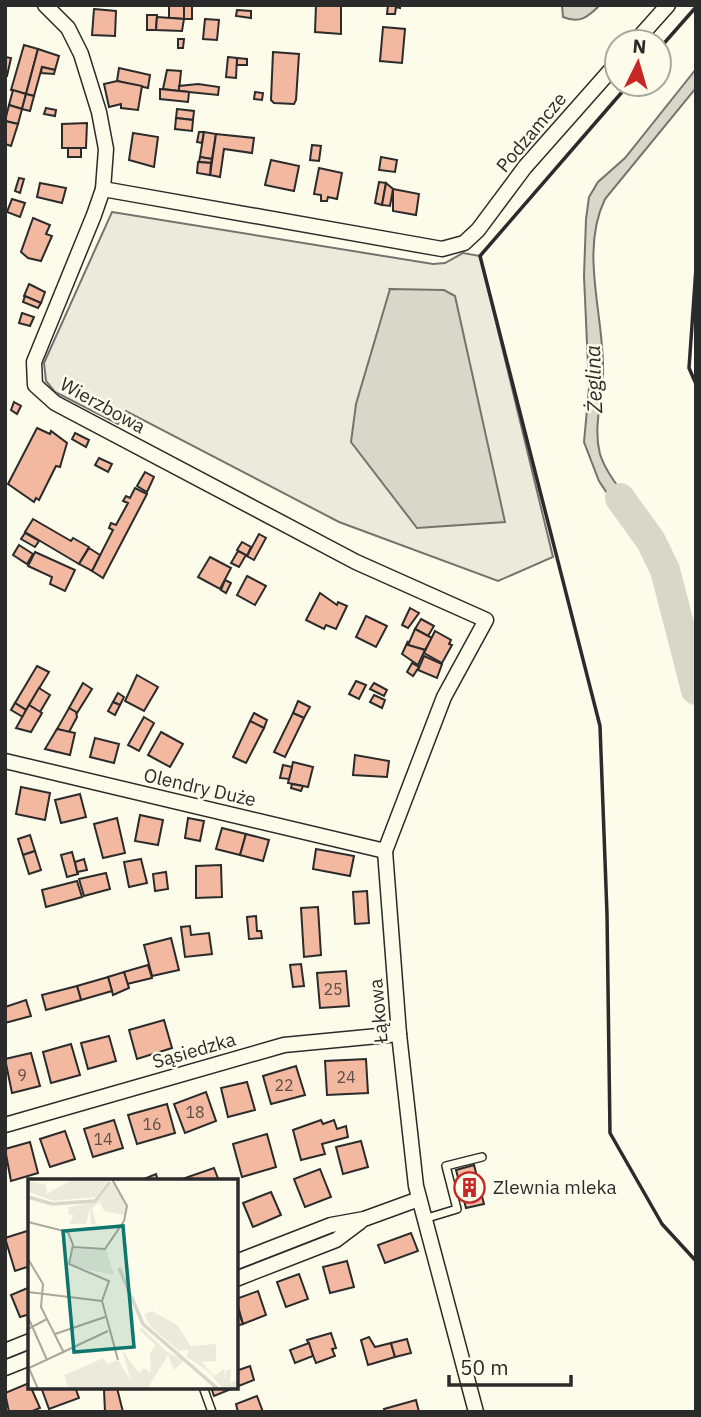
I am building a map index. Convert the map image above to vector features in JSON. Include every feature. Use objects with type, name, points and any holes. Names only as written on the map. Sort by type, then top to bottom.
[{"type":"street","name":"Wierzbowa","points":[[45,5],[68,28],[88,77],[106,149],[103,189],[37,351],[32,375],[40,392],[55,403],[356,562],[486,620]]},
{"type":"street","points":[[647,28],[668,5]]},
{"type":"street","name":"Podzamcze","points":[[103,189],[443,249],[464,243],[478,230],[525,167],[603,79]]},
{"type":"street","name":"Łąkowa","points":[[476,1412],[419,1199],[399,1034],[385,851],[443,697],[486,620]]},
{"type":"street","name":"Olendry Duże","points":[[5,761],[385,851]]},
{"type":"street","name":"Sąsiedzka","points":[[5,1125],[284,1045],[399,1034]]},
{"type":"street","points":[[238,1261],[331,1225],[364,1219],[419,1199]]},
{"type":"street","points":[[238,1278],[336,1240],[364,1219]]},
{"type":"street","points":[[5,1350],[28,1342]]},
{"type":"street","points":[[5,1368],[28,1359]]},
{"type":"lane","points":[[423,1219],[457,1209],[446,1166],[482,1157]]},
{"type":"lane","points":[[204,1389],[212,1412]]},
{"type":"shaded area","points":[[112,212],[433,264],[445,263],[463,253],[480,256],[553,557],[498,581],[339,522],[126,411],[118,424],[55,392],[46,381],[44,363]],"holes":[[[390,289],[454,296],[473,382]]]},
{"type":"shaded area","points":[[333,1230],[335,1235],[238,1272],[238,1266]]},
{"type":"water","points":[[562,5],[600,5],[588,16],[574,20],[563,17]]},
{"type":"water","points":[[696,69],[696,88],[605,199],[594,241],[593,263],[603,352],[598,444],[609,473],[649,525],[634,534],[599,481],[584,442],[589,388],[584,276],[586,219],[589,197],[598,182],[625,158]]},
{"type":"water","points":[[390,289],[444,290],[455,296],[505,522],[417,528],[351,442],[356,404]]},
{"type":"building","points":[[169,5],[184,5],[184,19],[169,18]]},
{"type":"building","points":[[184,5],[192,5],[192,19],[184,19]]},
{"type":"building","points":[[316,5],[341,5],[341,34],[315,32]]},
{"type":"building","points":[[388,5],[400,5],[400,8],[396,7],[395,14],[387,14]]},
{"type":"building","points":[[94,9],[116,11],[115,36],[92,35]]},
{"type":"building","points":[[237,10],[251,11],[251,18],[236,16]]},
{"type":"building","points":[[147,15],[157,15],[156,30],[147,30]]},
{"type":"building","points":[[157,17],[184,19],[182,31],[156,30]]},
{"type":"building","points":[[205,19],[219,20],[217,40],[203,39]]},
{"type":"building","points":[[383,27],[405,29],[402,63],[380,61]]},
{"type":"building","points":[[178,39],[184,39],[183,48],[178,48]]},
{"type":"building","points":[[24,45],[38,49],[26,94],[11,90]]},
{"type":"building","points":[[38,49],[59,56],[55,70],[42,67],[34,96],[26,94]]},
{"type":"building","points":[[273,52],[299,54],[294,104],[274,103],[271,100]]},
{"type":"building","points":[[5,57],[11,58],[7,76],[5,76]]},
{"type":"building","points":[[228,57],[237,58],[236,78],[226,77]]},
{"type":"building","points":[[237,58],[247,59],[247,65],[237,65]]},
{"type":"building","points":[[42,67],[55,70],[54,74],[41,73]]},
{"type":"building","points":[[119,68],[150,75],[148,88],[117,81]]},
{"type":"building","points":[[167,70],[181,71],[179,91],[163,89]]},
{"type":"building","points":[[117,81],[142,86],[138,110],[121,108],[121,104],[109,107],[104,84]]},
{"type":"building","points":[[198,84],[219,87],[218,95],[179,91],[179,86]]},
{"type":"building","points":[[160,89],[189,92],[188,102],[160,99]]},
{"type":"building","points":[[13,90],[26,94],[22,109],[9,105]]},
{"type":"building","points":[[255,92],[263,93],[262,100],[254,99]]},
{"type":"building","points":[[26,94],[34,96],[30,111],[22,109]]},
{"type":"building","points":[[9,105],[22,109],[18,124],[5,121]]},
{"type":"building","points":[[46,108],[56,110],[55,116],[44,114]]},
{"type":"building","points":[[177,109],[194,111],[193,120],[176,118]]},
{"type":"building","points":[[176,118],[193,120],[192,131],[175,129]]},
{"type":"building","points":[[5,121],[18,124],[11,146],[5,144]]},
{"type":"building","points":[[87,123],[86,148],[62,148],[62,124]]},
{"type":"building","points":[[199,132],[204,132],[202,143],[197,142]]},
{"type":"building","points":[[204,132],[216,134],[212,159],[200,157]]},
{"type":"building","points":[[133,133],[158,137],[154,167],[129,160]]},
{"type":"building","points":[[216,134],[254,138],[252,153],[224,149],[220,177],[210,175]]},
{"type":"building","points":[[312,145],[321,146],[319,161],[310,160]]},
{"type":"building","points":[[68,148],[81,148],[81,157],[68,157]]},
{"type":"building","points":[[200,157],[212,159],[211,163],[199,162]]},
{"type":"building","points":[[381,157],[397,160],[395,172],[379,170]]},
{"type":"building","points":[[271,160],[299,166],[294,191],[265,185]]},
{"type":"building","points":[[198,162],[211,163],[210,175],[197,173]]},
{"type":"building","points":[[319,168],[342,173],[337,199],[328,197],[327,201],[321,201],[321,195],[314,194]]},
{"type":"building","points":[[19,178],[24,179],[20,193],[15,191]]},
{"type":"building","points":[[379,182],[386,183],[382,205],[375,203]]},
{"type":"building","points":[[40,183],[66,188],[62,203],[37,197]]},
{"type":"building","points":[[386,183],[393,189],[390,206],[382,205]]},
{"type":"building","points":[[393,189],[419,194],[416,215],[393,211]]},
{"type":"building","points":[[12,199],[25,203],[20,217],[7,212]]},
{"type":"building","points":[[33,218],[50,225],[46,234],[52,236],[41,261],[28,258],[21,252]]},
{"type":"building","points":[[29,284],[45,292],[41,303],[24,296]]},
{"type":"building","points":[[25,296],[41,303],[38,308],[23,302]]},
{"type":"building","points":[[22,313],[34,317],[30,326],[19,323]]},
{"type":"building","points":[[14,402],[21,406],[17,414],[11,410]]},
{"type":"building","points":[[37,428],[50,434],[51,431],[67,443],[60,467],[56,466],[39,500],[36,498],[34,502],[8,484]]},
{"type":"building","points":[[75,433],[89,440],[86,447],[72,439]]},
{"type":"building","points":[[99,458],[112,464],[108,472],[95,465]]},
{"type":"building","points":[[145,472],[154,477],[147,492],[137,486]]},
{"type":"building","points":[[135,488],[147,494],[103,578],[92,571],[113,530],[109,528],[111,523],[116,525],[128,503],[123,501],[126,496],[130,498]]},
{"type":"building","points":[[33,519],[71,541],[73,538],[89,547],[79,564],[25,532]]},
{"type":"building","points":[[25,533],[39,541],[35,547],[21,539]]},
{"type":"building","points":[[259,534],[266,538],[254,560],[247,556]]},
{"type":"building","points":[[242,542],[251,547],[247,556],[237,550]]},
{"type":"building","points":[[19,545],[33,554],[27,564],[13,555]]},
{"type":"building","points":[[89,548],[100,555],[92,571],[79,564]]},
{"type":"building","points":[[238,551],[246,555],[239,567],[231,563]]},
{"type":"building","points":[[35,552],[75,570],[65,591],[50,584],[52,577],[28,566]]},
{"type":"building","points":[[210,557],[231,568],[220,589],[198,577]]},
{"type":"building","points":[[247,576],[266,586],[255,605],[237,595]]},
{"type":"building","points":[[225,580],[231,583],[226,593],[221,590]]},
{"type":"building","points":[[320,593],[337,605],[338,602],[347,606],[336,629],[326,625],[324,629],[306,620]]},
{"type":"building","points":[[410,608],[419,613],[408,628],[402,625]]},
{"type":"building","points":[[366,616],[387,626],[376,647],[356,637]]},
{"type":"building","points":[[421,619],[434,626],[428,636],[415,629]]},
{"type":"building","points":[[415,629],[432,638],[425,650],[408,645]]},
{"type":"building","points":[[435,631],[451,640],[449,644],[452,645],[442,663],[424,653]]},
{"type":"building","points":[[408,641],[408,645],[425,650],[418,665],[402,654]]},
{"type":"building","points":[[424,656],[442,664],[437,678],[418,670]]},
{"type":"building","points":[[412,663],[419,667],[413,676],[407,672]]},
{"type":"building","points":[[37,666],[49,672],[26,710],[15,703]]},
{"type":"building","points":[[137,675],[158,687],[144,711],[125,701]]},
{"type":"building","points":[[356,681],[366,685],[359,699],[349,694]]},
{"type":"building","points":[[83,683],[92,689],[77,713],[69,708]]},
{"type":"building","points":[[374,683],[387,690],[384,696],[370,689]]},
{"type":"building","points":[[39,688],[50,695],[40,712],[29,705]]},
{"type":"building","points":[[118,693],[124,697],[120,705],[113,702]]},
{"type":"building","points":[[374,695],[385,700],[382,708],[370,702]]},
{"type":"building","points":[[298,701],[310,707],[304,718],[293,713]]},
{"type":"building","points":[[113,702],[120,705],[115,715],[108,711]]},
{"type":"building","points":[[15,703],[26,710],[23,717],[11,710]]},
{"type":"building","points":[[29,705],[42,713],[31,732],[16,728]]},
{"type":"building","points":[[69,708],[76,712],[77,717],[69,732],[57,729]]},
{"type":"building","points":[[254,713],[267,720],[264,728],[250,721]]},
{"type":"building","points":[[293,713],[304,718],[285,757],[274,752]]},
{"type":"building","points":[[144,717],[154,723],[139,751],[128,745]]},
{"type":"building","points":[[250,721],[264,728],[246,763],[233,757]]},
{"type":"building","points":[[57,729],[75,733],[70,755],[45,749]]},
{"type":"building","points":[[161,732],[183,744],[170,767],[148,755]]},
{"type":"building","points":[[95,738],[119,744],[114,763],[90,757]]},
{"type":"building","points":[[355,755],[389,761],[387,777],[353,775]]},
{"type":"building","points":[[293,762],[313,767],[308,787],[288,783]]},
{"type":"building","points":[[283,765],[292,767],[289,779],[280,778]]},
{"type":"building","points":[[292,784],[303,786],[301,791],[291,788]]},
{"type":"building","points":[[21,787],[50,793],[45,820],[16,814]]},
{"type":"building","points":[[80,794],[86,817],[61,823],[55,800]]},
{"type":"building","points":[[140,815],[163,820],[158,845],[135,841]]},
{"type":"building","points":[[117,818],[125,853],[103,858],[94,824]]},
{"type":"building","points":[[188,818],[204,821],[200,841],[185,838]]},
{"type":"building","points":[[222,828],[246,834],[240,855],[216,849]]},
{"type":"building","points":[[246,834],[269,840],[263,861],[240,855]]},
{"type":"building","points":[[30,835],[35,851],[23,855],[18,839]]},
{"type":"building","points":[[316,849],[354,856],[350,876],[313,869]]},
{"type":"building","points":[[35,851],[41,870],[29,874],[23,855]]},
{"type":"building","points":[[72,852],[78,874],[67,877],[61,855]]},
{"type":"building","points":[[84,859],[87,870],[77,872],[75,862]]},
{"type":"building","points":[[141,859],[147,883],[129,887],[124,862]]},
{"type":"building","points":[[221,865],[222,897],[196,898],[196,866]]},
{"type":"building","points":[[166,872],[168,889],[155,891],[153,874]]},
{"type":"building","points":[[106,873],[110,889],[84,896],[79,879]]},
{"type":"building","points":[[77,881],[82,897],[46,907],[42,890]]},
{"type":"building","points":[[367,891],[369,923],[355,924],[353,892]]},
{"type":"building","points":[[318,907],[321,955],[304,957],[301,908]]},
{"type":"building","points":[[256,916],[257,931],[261,931],[262,938],[249,939],[247,917]]},
{"type":"building","points":[[190,926],[191,935],[209,933],[212,954],[185,957],[181,927]]},
{"type":"building","points":[[171,938],[179,970],[152,976],[144,945]]},
{"type":"building","points":[[301,964],[304,986],[293,987],[290,965]]},
{"type":"building","points":[[148,965],[152,978],[127,984],[124,972]]},
{"type":"building","points":[[346,971],[349,1006],[320,1008],[317,973]]},
{"type":"building","points":[[124,972],[129,988],[113,995],[108,977]]},
{"type":"building","points":[[108,977],[112,991],[81,1000],[77,986]]},
{"type":"building","points":[[77,986],[81,1000],[46,1010],[42,995]]},
{"type":"building","points":[[26,1000],[31,1016],[5,1023],[5,1007]]},
{"type":"building","points":[[164,1020],[172,1048],[137,1059],[129,1030]]},
{"type":"building","points":[[109,1036],[116,1061],[88,1069],[81,1043]]},
{"type":"building","points":[[71,1044],[80,1075],[51,1083],[43,1052]]},
{"type":"building","points":[[31,1053],[40,1086],[12,1093],[5,1059]]},
{"type":"building","points":[[366,1059],[368,1093],[327,1095],[325,1061]]},
{"type":"building","points":[[296,1066],[305,1095],[271,1104],[263,1076]]},
{"type":"building","points":[[247,1082],[255,1110],[228,1117],[221,1088]]},
{"type":"building","points":[[206,1092],[216,1121],[185,1133],[174,1104]]},
{"type":"building","points":[[167,1104],[175,1133],[137,1144],[128,1115]]},
{"type":"building","points":[[114,1120],[123,1148],[93,1157],[84,1129]]},
{"type":"building","points":[[321,1120],[323,1124],[334,1120],[337,1129],[346,1126],[348,1137],[322,1144],[325,1154],[301,1160],[293,1130]]},
{"type":"building","points":[[65,1131],[75,1159],[50,1167],[40,1139]]},
{"type":"building","points":[[267,1134],[276,1167],[242,1177],[233,1144]]},
{"type":"building","points":[[361,1141],[368,1167],[343,1174],[336,1147]]},
{"type":"building","points":[[30,1142],[38,1173],[11,1181],[5,1149]]},
{"type":"building","name":"Zlewnia mleka","points":[[474,1165],[484,1204],[466,1208],[456,1170]]},
{"type":"building","points":[[214,1168],[218,1179],[182,1179]]},
{"type":"building","points":[[320,1169],[331,1197],[305,1207],[294,1179]]},
{"type":"building","points":[[156,1174],[157,1179],[144,1179]]},
{"type":"building","points":[[271,1192],[281,1215],[253,1227],[243,1203]]},
{"type":"building","points":[[28,1231],[28,1267],[15,1271],[5,1238]]},
{"type":"building","points":[[411,1233],[418,1251],[385,1263],[378,1245]]},
{"type":"building","points":[[347,1261],[354,1287],[330,1293],[323,1267]]},
{"type":"building","points":[[299,1274],[308,1299],[286,1307],[277,1282]]},
{"type":"building","points":[[28,1288],[28,1315],[20,1317],[11,1295]]},
{"type":"building","points":[[258,1291],[266,1315],[243,1324],[238,1298]]},
{"type":"building","points":[[238,1311],[243,1324],[238,1325]]},
{"type":"building","points":[[331,1333],[336,1348],[332,1349],[335,1356],[316,1363],[307,1340]]},
{"type":"building","points":[[369,1337],[375,1347],[391,1343],[395,1357],[368,1365],[361,1340]]},
{"type":"building","points":[[407,1339],[411,1353],[395,1357],[391,1343]]},
{"type":"building","points":[[309,1343],[313,1356],[295,1363],[290,1350]]},
{"type":"building","points":[[250,1366],[254,1380],[238,1386],[238,1370]]},
{"type":"building","points":[[28,1383],[28,1389],[32,1389],[40,1408],[30,1412],[9,1412],[5,1393]]},
{"type":"building","points":[[42,1389],[76,1389],[79,1398],[49,1409]]},
{"type":"building","points":[[117,1389],[123,1412],[105,1412],[104,1390]]},
{"type":"building","points":[[212,1389],[231,1389],[214,1396]]},
{"type":"building","points":[[257,1396],[263,1412],[238,1412],[236,1404]]},
{"type":"building","points":[[416,1400],[419,1412],[385,1412],[384,1409]]},
{"type":"waterway","name":"Żeglina","points":[[620,498],[651,541],[665,570],[696,690]]},
{"type":"wall","points":[[673,33],[696,7]]},
{"type":"wall","points":[[617,98],[480,256],[600,726],[607,914],[610,1133],[662,1224],[696,1261]]},
{"type":"wall","points":[[696,268],[689,368],[696,384]]},
{"type":"place","name":"Zlewnia mleka","points":[[470,1187]]}]
